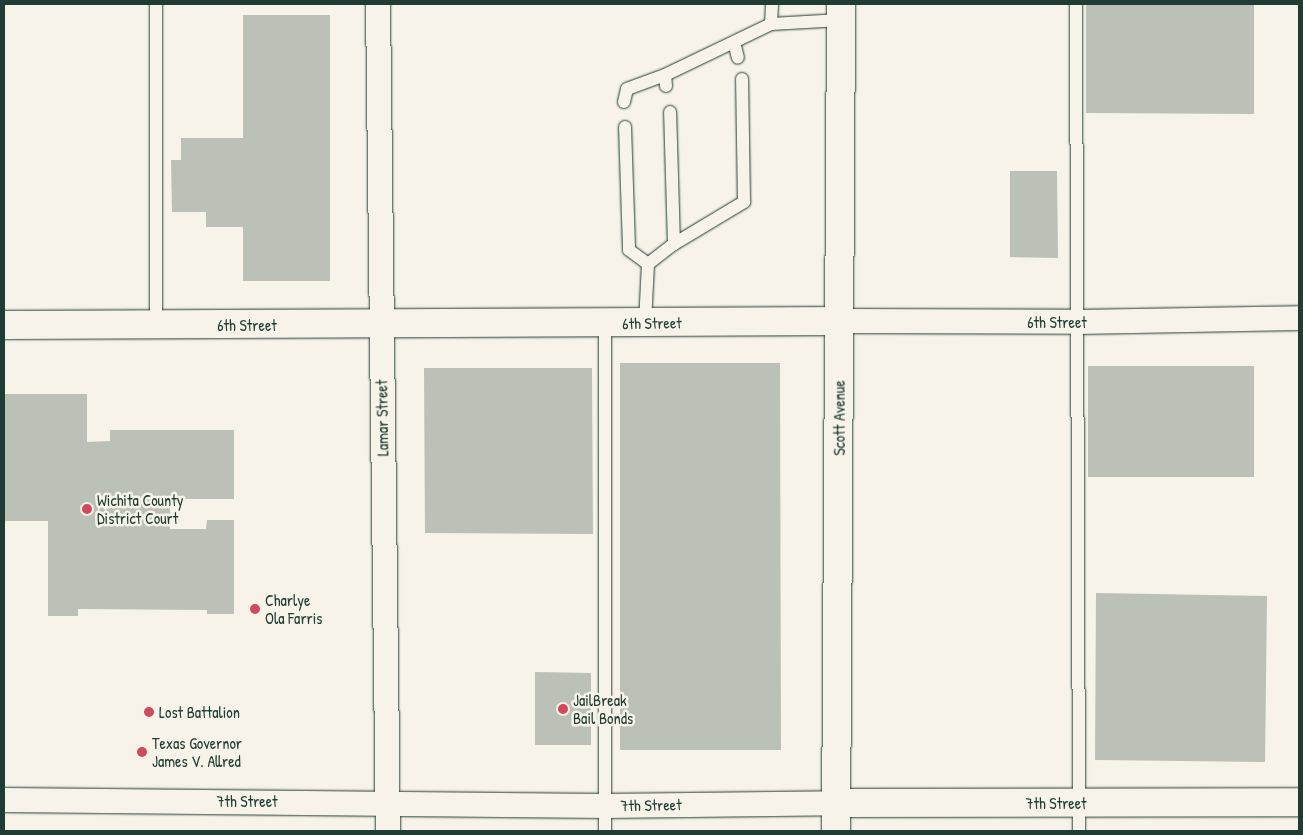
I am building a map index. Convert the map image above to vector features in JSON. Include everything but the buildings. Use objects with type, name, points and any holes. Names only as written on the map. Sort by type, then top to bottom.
[{"type":"main road","name":"Scott Avenue","points":[[836,831],[841,12]]},
{"type":"main road","name":"6th Street","points":[[4,324],[381,325],[840,321]]},
{"type":"main road","name":"7th Street","points":[[836,803],[1299,802]]},
{"type":"street","name":"Lamar Street","points":[[378,4],[388,831]]},
{"type":"street","name":"6th Street","points":[[840,321],[1077,322],[1299,318]]},
{"type":"street","name":"7th Street","points":[[4,800],[388,802],[605,806],[836,803]]},
{"type":"lane","points":[[156,4],[156,325]]},
{"type":"lane","points":[[771,24],[772,4]]},
{"type":"lane","points":[[1076,4],[1079,831]]},
{"type":"lane","points":[[624,102],[627,88],[665,81],[734,42],[771,24],[841,12]]},
{"type":"lane","points":[[734,42],[738,58]]},
{"type":"lane","points":[[645,323],[648,264],[674,244],[744,202],[742,80]]},
{"type":"lane","points":[[670,112],[674,244]]},
{"type":"lane","points":[[625,127],[629,250],[648,264]]},
{"type":"lane","points":[[605,324],[605,831]]},
{"type":"place","name":"Wichita County District Court","points":[[87,509]]},
{"type":"place","name":"Charlye Ola Farris","points":[[255,609]]},
{"type":"place","name":"JailBreak Bail Bonds","points":[[563,709]]},
{"type":"place","name":"Lost Battalion","points":[[149,712]]},
{"type":"place","name":"Texas Governor James V. Allred","points":[[142,752]]}]
